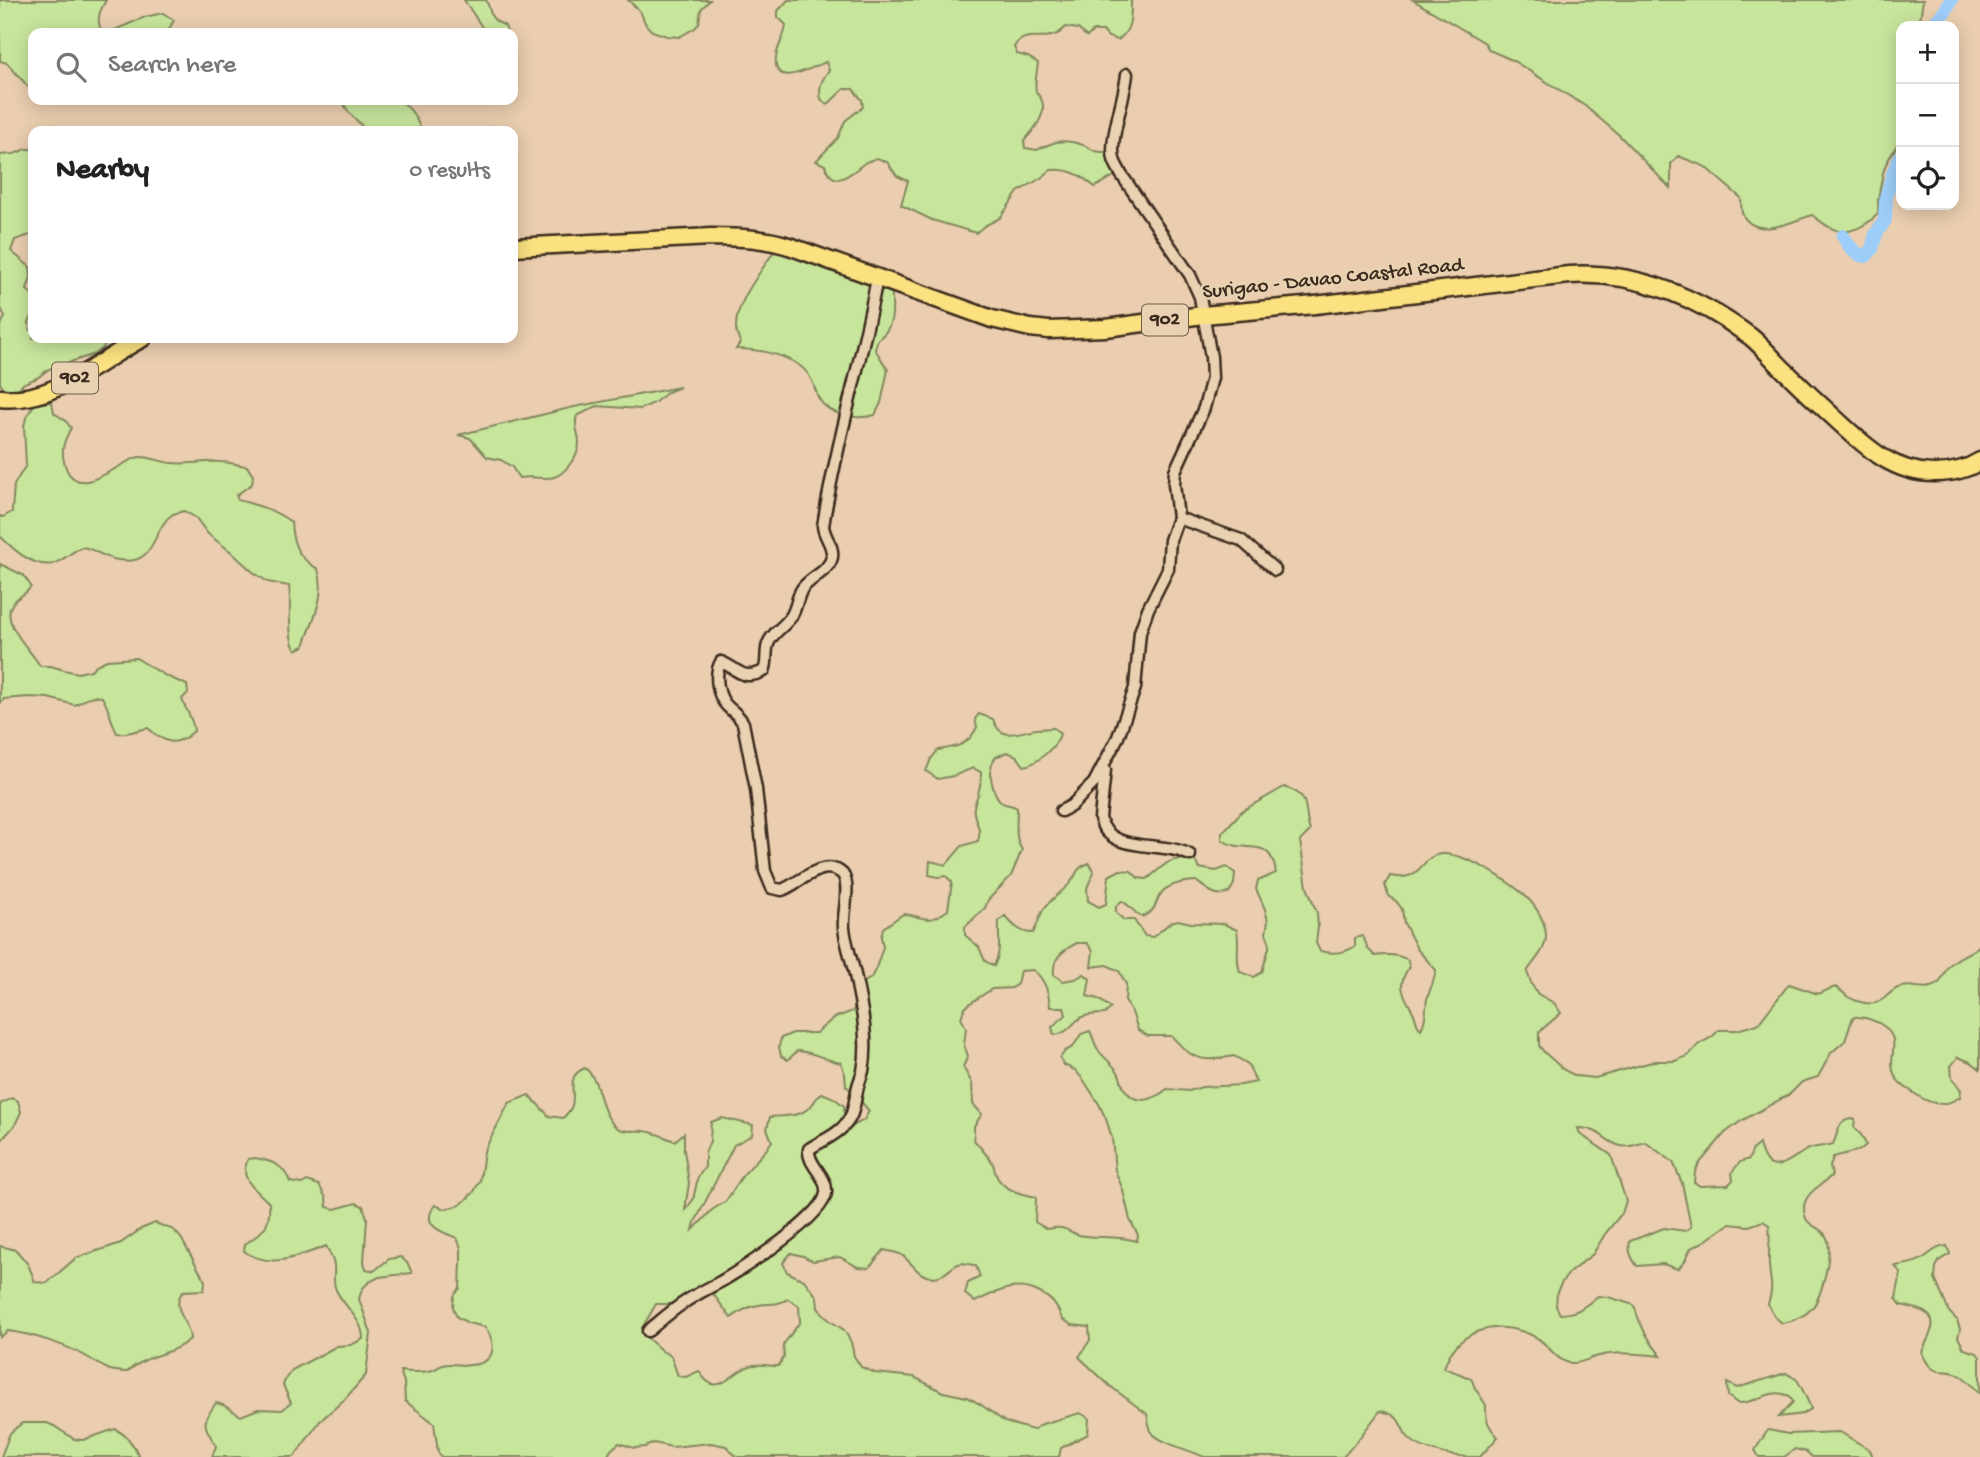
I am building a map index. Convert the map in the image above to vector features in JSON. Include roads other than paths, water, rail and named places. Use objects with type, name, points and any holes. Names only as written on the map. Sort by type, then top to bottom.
[{"type":"highway","name":"Surigao - Davao Coastal Road","points":[[518,247],[741,237],[779,243],[992,319],[1030,328],[1070,330],[1315,306],[1569,275],[1606,275],[1659,286],[1703,306],[1752,338],[1816,402],[1874,453],[1901,467],[1919,472],[1943,473],[1968,468],[1980,461]]},
{"type":"highway","name":"902","points":[[0,398],[22,399],[44,393],[134,343]]},
{"type":"street","points":[[1061,811],[1071,806],[1091,787],[1106,762],[1133,698],[1140,632],[1167,574],[1170,540],[1178,518],[1175,471],[1204,408],[1212,379],[1212,363],[1200,297],[1190,275],[1133,194],[1115,162],[1114,141],[1127,74]]},
{"type":"street","points":[[648,1331],[681,1304],[720,1282],[781,1241],[817,1210],[827,1191],[823,1179],[808,1156],[809,1149],[832,1137],[848,1121],[863,1071],[865,1038],[861,1007],[843,920],[847,889],[845,878],[838,870],[825,868],[782,890],[772,888],[768,882],[763,858],[757,789],[743,723],[721,697],[718,669],[721,662],[741,673],[754,674],[764,671],[769,640],[792,615],[803,588],[824,570],[831,560],[831,550],[822,526],[867,333],[877,278]]},
{"type":"street","points":[[1178,518],[1241,540],[1275,570]]},
{"type":"street","points":[[1106,762],[1100,818],[1104,830],[1116,840],[1168,847],[1190,855]]},
{"type":"waterway","points":[[1936,21],[1951,0]]},
{"type":"waterway","points":[[1843,236],[1858,254],[1866,256],[1872,249],[1876,234],[1885,220],[1886,197],[1896,166]]}]
